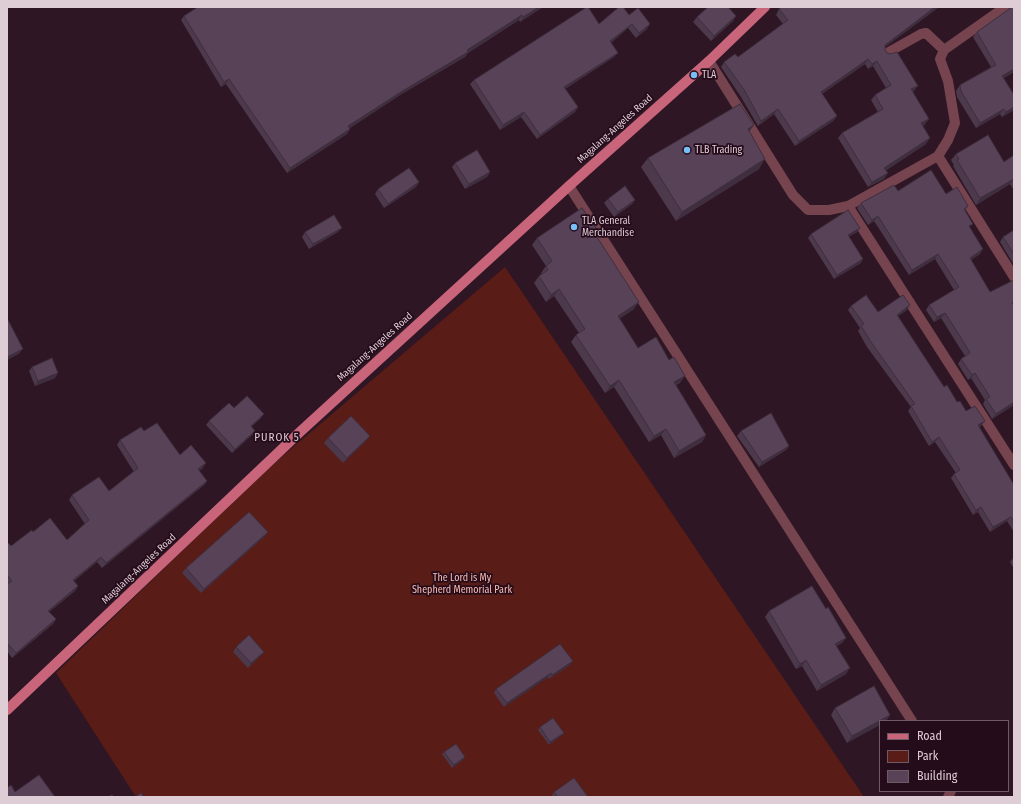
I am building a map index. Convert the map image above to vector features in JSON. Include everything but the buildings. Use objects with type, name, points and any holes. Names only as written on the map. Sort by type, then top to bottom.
[{"type":"main road","name":"Magalang-Angeles Road","points":[[7,710],[301,431],[569,186],[709,62],[765,7]]},
{"type":"street","points":[[709,62],[793,195],[808,210],[830,210],[848,206],[938,156],[948,140],[955,123],[948,81],[940,59],[944,50],[1005,7]]},
{"type":"street","points":[[887,54],[926,33],[944,50]]},
{"type":"street","points":[[938,156],[1014,278]]},
{"type":"street","points":[[569,186],[911,720]]},
{"type":"street","points":[[848,206],[1014,465]]},
{"type":"green space","name":"The Lord is My Shepherd Memorial Park","points":[[505,267],[864,797],[136,797],[56,673],[265,471]]},
{"type":"place","name":"TLA","points":[[694,75]]},
{"type":"place","name":"TLB Trading","points":[[687,150]]},
{"type":"place","name":"TLA General Merchandise","points":[[574,227]]},
{"type":"district","name":"PUROK 5","points":[[277,438]]}]
